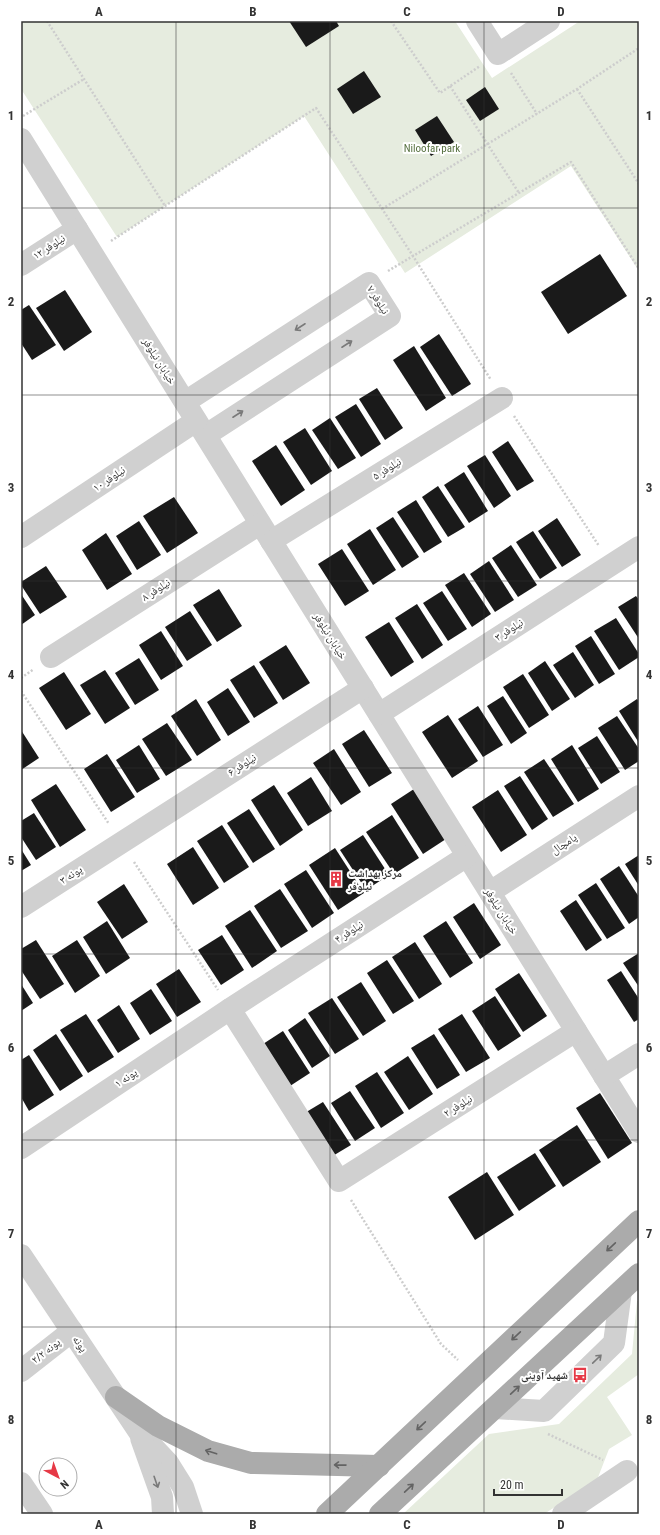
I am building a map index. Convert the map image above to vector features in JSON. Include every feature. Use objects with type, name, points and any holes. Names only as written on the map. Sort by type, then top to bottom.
[{"type":"main road","points":[[327,1514],[639,1220]]},
{"type":"main road","points":[[380,1514],[639,1274]]},
{"type":"main road","points":[[116,1397],[158,1426],[208,1451],[251,1463],[379,1466]]},
{"type":"street","points":[[477,21],[498,54],[549,21]]},
{"type":"street","name":"خیابان نیلوفر","points":[[21,139],[639,1132]]},
{"type":"street","name":"نیلوفر ۱۲","points":[[21,265],[77,229]]},
{"type":"street","name":"نیلوفر ۷","points":[[184,402],[369,283],[390,316],[201,428]]},
{"type":"street","name":"نیلوفر ۵","points":[[266,532],[502,398]]},
{"type":"street","name":"نیلوفر ۱۰","points":[[21,537],[201,428]]},
{"type":"street","name":"نیلوفر ۸","points":[[51,657],[266,532]]},
{"type":"street","name":"نیلوفر ۳","points":[[379,714],[639,547]]},
{"type":"street","name":"نیلوفر ۶","points":[[121,843],[363,688]]},
{"type":"street","name":"پامچال","points":[[490,892],[639,796]]},
{"type":"street","name":"پونه ۳","points":[[21,907],[121,843]]},
{"type":"street","name":"نیلوفر ۴","points":[[230,1009],[467,856]]},
{"type":"street","points":[[230,1009],[339,1181]]},
{"type":"street","name":"پونه ۱","points":[[21,1148],[230,1009]]},
{"type":"street","name":"نیلوفر ۲","points":[[339,1181],[576,1031]]},
{"type":"street","points":[[604,1076],[639,1054]]},
{"type":"street","name":"پونه","points":[[21,1255],[139,1432]]},
{"type":"street","points":[[495,1408],[544,1411],[614,1343],[621,1291]]},
{"type":"street","name":"پونه ۲/۲","points":[[21,1371],[72,1331]]},
{"type":"street","points":[[139,1432],[162,1497],[163,1514]]},
{"type":"street","points":[[139,1432],[168,1463],[183,1487],[192,1514]]},
{"type":"street","points":[[563,1514],[626,1471]]},
{"type":"street","points":[[21,1483],[42,1514]]},
{"type":"path","points":[[47,21],[165,206]]},
{"type":"path","points":[[391,21],[440,93],[498,54],[536,114]]},
{"type":"path","points":[[382,209],[536,114],[639,48]]},
{"type":"path","points":[[21,117],[84,79]]},
{"type":"path","points":[[450,86],[519,193]]},
{"type":"path","points":[[577,88],[639,184]]},
{"type":"path","points":[[92,253],[316,108],[413,256]]},
{"type":"path","points":[[369,283],[571,162],[639,269]]},
{"type":"path","points":[[339,1181],[441,1344],[475,1375]]},
{"type":"path","points":[[543,1432],[626,1471]]},
{"type":"green space","name":"Niloofar park","points":[[21,21],[455,21],[492,78],[580,21],[639,21],[639,271],[571,166],[405,273],[304,116],[117,237],[21,89]]},
{"type":"green space","points":[[639,1300],[639,1374],[607,1397],[632,1435],[609,1449],[597,1480],[544,1514],[403,1514],[489,1434],[559,1424],[632,1354],[637,1301]]},
{"type":"building","points":[[289,21],[336,21],[339,26],[306,47]]},
{"type":"building","points":[[364,71],[381,97],[353,114],[337,89]]},
{"type":"building","points":[[485,87],[499,109],[480,121],[466,100]]},
{"type":"building","points":[[437,116],[454,142],[431,156],[415,130]]},
{"type":"building","points":[[600,254],[627,296],[568,334],[541,292]]},
{"type":"building","points":[[65,290],[92,332],[64,351],[36,308]]},
{"type":"building","points":[[29,305],[56,345],[32,360],[21,343],[21,310]]},
{"type":"building","points":[[439,334],[471,384],[452,396],[420,347]]},
{"type":"building","points":[[414,346],[446,398],[426,411],[393,360]]},
{"type":"building","points":[[377,388],[403,428],[385,440],[359,399]]},
{"type":"building","points":[[356,404],[381,444],[361,457],[335,417]]},
{"type":"building","points":[[330,418],[356,458],[338,469],[312,430]]},
{"type":"building","points":[[305,428],[332,471],[311,485],[283,442]]},
{"type":"building","points":[[508,441],[534,481],[517,491],[492,452]]},
{"type":"building","points":[[276,445],[305,490],[281,506],[252,461]]},
{"type":"building","points":[[485,455],[511,496],[494,508],[467,466]]},
{"type":"building","points":[[464,472],[488,511],[469,523],[444,485]]},
{"type":"building","points":[[438,486],[465,527],[448,537],[422,497]]},
{"type":"building","points":[[174,497],[198,533],[167,553],[143,516]]},
{"type":"building","points":[[416,500],[442,542],[424,553],[397,512]]},
{"type":"building","points":[[393,517],[419,557],[402,568],[376,528]]},
{"type":"building","points":[[557,518],[581,555],[562,567],[538,531]]},
{"type":"building","points":[[139,521],[161,555],[137,570],[116,536]]},
{"type":"building","points":[[370,529],[396,570],[373,585],[347,544]]},
{"type":"building","points":[[533,531],[557,568],[540,579],[516,542]]},
{"type":"building","points":[[106,533],[132,574],[107,590],[82,550]]},
{"type":"building","points":[[511,545],[537,585],[518,597],[492,558]]},
{"type":"building","points":[[342,549],[369,591],[345,606],[318,564]]},
{"type":"building","points":[[489,561],[514,600],[495,612],[470,574]]},
{"type":"building","points":[[46,566],[67,597],[40,614],[21,585],[21,582]]},
{"type":"building","points":[[464,573],[491,614],[472,627],[445,585]]},
{"type":"building","points":[[219,589],[242,626],[217,642],[193,605]]},
{"type":"building","points":[[442,591],[467,629],[448,641],[423,603]]},
{"type":"building","points":[[21,594],[35,615],[21,625]]},
{"type":"building","points":[[636,596],[639,600],[639,639],[618,607]]},
{"type":"building","points":[[417,604],[443,645],[422,659],[395,618]]},
{"type":"building","points":[[190,611],[212,645],[187,661],[165,627]]},
{"type":"building","points":[[616,618],[639,654],[639,657],[619,670],[594,631]]},
{"type":"building","points":[[389,622],[414,662],[391,677],[365,637]]},
{"type":"building","points":[[161,631],[183,666],[161,680],[139,645]]},
{"type":"building","points":[[591,636],[615,674],[599,684],[575,646]]},
{"type":"building","points":[[286,645],[310,683],[283,700],[259,662]]},
{"type":"building","points":[[573,652],[594,685],[575,698],[553,665]]},
{"type":"building","points":[[139,658],[159,690],[135,705],[115,673]]},
{"type":"building","points":[[545,661],[570,699],[552,711],[528,673]]},
{"type":"building","points":[[254,665],[278,703],[254,718],[230,680]]},
{"type":"building","points":[[105,670],[130,708],[105,724],[80,685]]},
{"type":"building","points":[[64,672],[91,714],[66,730],[39,688]]},
{"type":"building","points":[[523,674],[549,715],[529,728],[503,687]]},
{"type":"building","points":[[228,688],[250,722],[228,736],[207,702]]},
{"type":"building","points":[[503,696],[527,733],[511,744],[487,706]]},
{"type":"building","points":[[196,699],[221,740],[197,756],[171,716]]},
{"type":"building","points":[[637,699],[639,702],[639,743],[619,711]]},
{"type":"building","points":[[478,706],[503,745],[483,757],[458,719]]},
{"type":"building","points":[[448,715],[478,761],[452,778],[422,732]]},
{"type":"building","points":[[617,716],[639,749],[639,761],[625,770],[598,728]]},
{"type":"building","points":[[167,723],[192,760],[166,776],[142,739]]},
{"type":"building","points":[[21,730],[39,758],[21,770]]},
{"type":"building","points":[[364,730],[392,773],[369,787],[342,744]]},
{"type":"building","points":[[597,736],[620,772],[601,784],[578,748]]},
{"type":"building","points":[[139,745],[160,779],[137,793],[116,760]]},
{"type":"building","points":[[572,745],[599,789],[578,802],[551,759]]},
{"type":"building","points":[[334,749],[361,792],[341,805],[313,763]]},
{"type":"building","points":[[107,754],[135,797],[111,812],[84,769]]},
{"type":"building","points":[[544,759],[574,804],[553,817],[524,772]]},
{"type":"building","points":[[520,776],[548,819],[532,830],[504,786]]},
{"type":"building","points":[[311,777],[332,811],[308,826],[287,793]]},
{"type":"building","points":[[56,784],[86,830],[60,847],[31,800]]},
{"type":"building","points":[[274,785],[303,830],[280,846],[251,800]]},
{"type":"building","points":[[414,789],[446,839],[423,854],[391,804]]},
{"type":"building","points":[[498,790],[527,835],[501,852],[472,807]]},
{"type":"building","points":[[249,809],[275,849],[253,863],[227,823]]},
{"type":"building","points":[[34,813],[56,847],[36,860],[21,837],[21,821]]},
{"type":"building","points":[[392,815],[419,858],[394,874],[366,832]]},
{"type":"building","points":[[222,825],[249,867],[224,883],[197,841]]},
{"type":"building","points":[[363,835],[389,875],[366,890],[340,850]]},
{"type":"building","points":[[193,847],[219,888],[193,905],[167,864]]},
{"type":"building","name":"مرکز بهداشت نیلوفر","points":[[335,848],[364,893],[338,910],[309,865]]},
{"type":"building","points":[[21,849],[31,865],[21,871]]},
{"type":"building","points":[[639,855],[639,886],[625,864]]},
{"type":"building","points":[[619,866],[639,897],[639,917],[629,924],[600,879]]},
{"type":"building","points":[[306,870],[334,913],[312,928],[284,884]]},
{"type":"building","points":[[596,883],[625,928],[607,939],[578,895]]},
{"type":"building","points":[[124,884],[148,922],[122,939],[97,902]]},
{"type":"building","points":[[280,889],[308,931],[281,948],[254,906]]},
{"type":"building","points":[[576,900],[602,940],[586,951],[560,911]]},
{"type":"building","points":[[474,903],[501,945],[480,959],[453,917]]},
{"type":"building","points":[[250,910],[277,951],[252,968],[225,926]]},
{"type":"building","points":[[107,921],[130,958],[106,974],[83,937]]},
{"type":"building","points":[[446,921],[473,963],[450,978],[423,936]]},
{"type":"building","points":[[222,935],[244,970],[221,985],[198,950]]},
{"type":"building","points":[[36,940],[64,984],[40,999],[21,970],[21,949]]},
{"type":"building","points":[[77,940],[100,976],[75,993],[52,956]]},
{"type":"building","points":[[415,942],[442,984],[419,999],[392,957]]},
{"type":"building","points":[[639,953],[639,987],[623,963]]},
{"type":"building","points":[[387,960],[414,1001],[393,1014],[367,973]]},
{"type":"building","points":[[179,969],[201,1002],[177,1017],[156,984]]},
{"type":"building","points":[[621,971],[639,999],[639,1019],[634,1022],[607,980]]},
{"type":"building","points":[[519,973],[547,1016],[523,1032],[495,989]]},
{"type":"building","points":[[361,982],[386,1021],[363,1036],[337,997]]},
{"type":"building","points":[[21,984],[33,1003],[21,1011]]},
{"type":"building","points":[[151,989],[172,1021],[150,1035],[130,1003]]},
{"type":"building","points":[[495,996],[521,1036],[498,1051],[472,1011]]},
{"type":"building","points":[[332,998],[359,1039],[335,1054],[308,1013]]},
{"type":"building","points":[[119,1005],[140,1039],[118,1053],[97,1020]]},
{"type":"building","points":[[86,1014],[114,1057],[88,1073],[60,1030]]},
{"type":"building","points":[[462,1014],[490,1058],[466,1072],[438,1029]]},
{"type":"building","points":[[305,1018],[330,1056],[312,1068],[288,1030]]},
{"type":"building","points":[[283,1031],[310,1073],[290,1086],[263,1044]]},
{"type":"building","points":[[56,1034],[83,1076],[60,1091],[33,1050]]},
{"type":"building","points":[[434,1034],[460,1075],[437,1089],[411,1048]]},
{"type":"building","points":[[29,1055],[54,1095],[29,1111],[21,1097],[21,1060]]},
{"type":"building","points":[[408,1056],[433,1094],[409,1110],[384,1072]]},
{"type":"building","points":[[377,1072],[404,1113],[381,1128],[355,1086]]},
{"type":"building","points":[[350,1091],[375,1128],[355,1141],[331,1103]]},
{"type":"building","points":[[600,1093],[632,1143],[608,1159],[576,1108]]},
{"type":"building","points":[[323,1102],[351,1145],[331,1157],[303,1114]]},
{"type":"building","points":[[577,1125],[601,1162],[563,1187],[539,1150]]},
{"type":"building","points":[[535,1153],[556,1186],[519,1211],[497,1177]]},
{"type":"building","points":[[487,1172],[514,1215],[475,1240],[448,1197]]},
{"type":"place","name":"مرکز بهداشت نیلوفر","points":[[336,879]]},
{"type":"place","name":"شهید آوینی","points":[[580,1375]]}]
